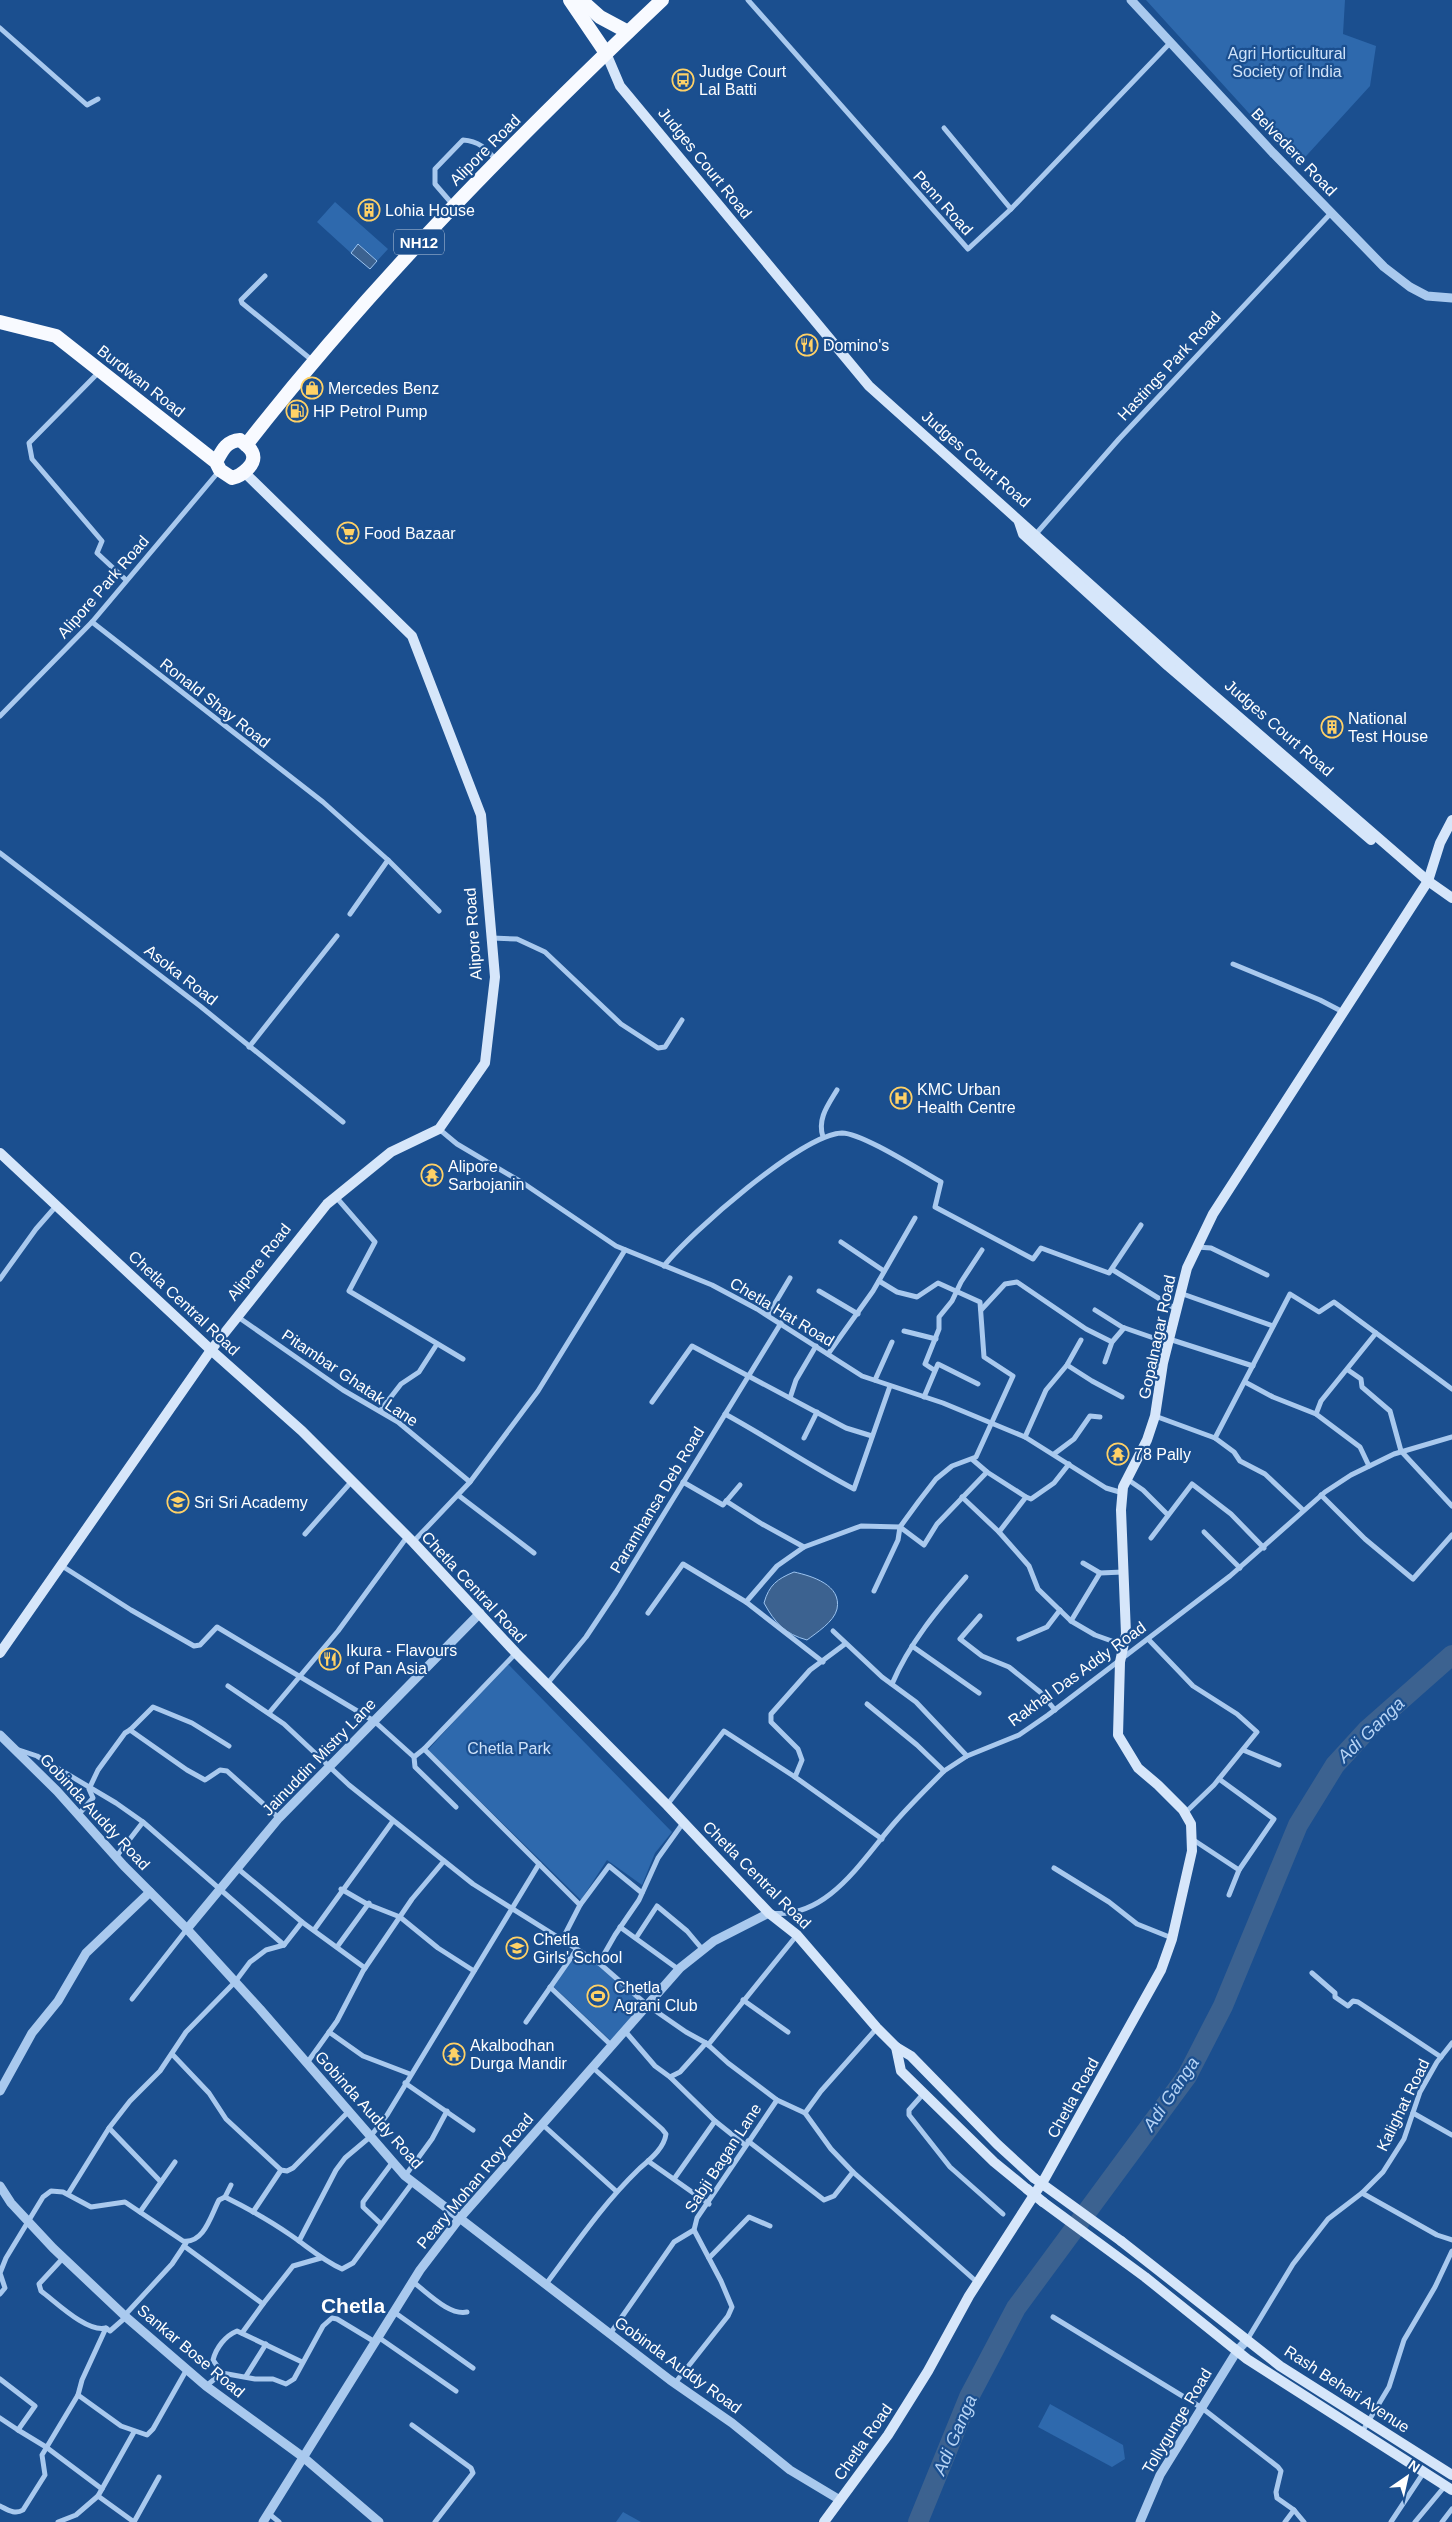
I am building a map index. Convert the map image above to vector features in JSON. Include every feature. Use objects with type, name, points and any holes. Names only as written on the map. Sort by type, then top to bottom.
[{"type":"highway","name":"Judges Court Road","points":[[570,0],[606,53]]},
{"type":"highway","points":[[581,0],[600,17],[628,32]]},
{"type":"highway","name":"Alipore Road","points":[[246,445],[313,361],[409,252],[606,53],[662,0]]},
{"type":"highway","name":"Burdwan Road","points":[[0,322],[56,336],[218,466]]},
{"type":"highway","points":[[233,440],[240,440],[252,452],[253,459],[245,473],[239,477],[232,478],[218,466],[224,447],[233,440]]},
{"type":"main road","name":"Judges Court Road","points":[[606,53],[620,86],[869,386],[1019,521],[1023,534],[1032,538],[1168,666],[1427,884]]},
{"type":"main road","name":"Alipore Road","points":[[0,1653],[211,1350],[327,1204],[391,1152],[440,1129],[484,1063],[495,978],[481,815],[412,636],[245,473]]},
{"type":"main road","name":"Gopalnagar Road","points":[[1120,1662],[1126,1634],[1123,1493],[1147,1440],[1155,1416],[1168,1341],[1187,1268],[1217,1207],[1427,884],[1440,843],[1452,820]]},
{"type":"main road","points":[[1427,884],[1452,898]]},
{"type":"main road","points":[[1427,884],[1452,906]]},
{"type":"main road","name":"Chetla Central Road","points":[[0,1153],[211,1350],[302,1430],[480,1612],[516,1653],[667,1805],[769,1913],[797,1935],[877,2028],[896,2047],[911,2056],[996,2144],[1034,2178]]},
{"type":"main road","name":"Chetla Road","points":[[824,2522],[888,2435],[928,2371],[978,2283],[1045,2178],[1161,1970],[1172,1939],[1192,1851],[1191,1824],[1185,1813],[1158,1784],[1138,1768],[1118,1735],[1120,1662]]},
{"type":"main road","points":[[896,2047],[901,2071],[994,2162],[1027,2189],[1109,2250],[1237,2351],[1449,2488]]},
{"type":"main road","name":"Rash Behari Avenue","points":[[1034,2178],[1121,2241],[1280,2366],[1452,2474]]},
{"type":"street","name":"Penn Road","points":[[748,0],[968,249],[1011,209],[1170,43]]},
{"type":"street","name":"Belvedere Road","points":[[1131,0],[1384,267],[1410,287],[1427,296],[1452,298]]},
{"type":"street","points":[[0,28],[87,105],[98,99]]},
{"type":"street","points":[[944,128],[1011,209]]},
{"type":"street","points":[[454,206],[435,184],[435,169],[464,140],[473,140],[482,145],[498,162]]},
{"type":"street","name":"Hastings Park Road","points":[[1032,538],[1119,439],[1331,213]]},
{"type":"street","points":[[265,276],[241,300],[242,303],[313,361]]},
{"type":"street","points":[[100,371],[29,443],[32,459],[102,541],[97,553],[126,580]]},
{"type":"street","name":"Alipore Park Road","points":[[0,716],[92,622],[218,466]]},
{"type":"street","name":"Ronald Shay Road","points":[[92,622],[323,802],[388,860],[439,911]]},
{"type":"street","name":"Asoka Road","points":[[0,853],[200,1006],[342,1122]]},
{"type":"street","points":[[350,914],[388,860]]},
{"type":"street","points":[[249,1047],[337,936]]},
{"type":"street","points":[[492,938],[517,939],[545,952],[621,1024],[658,1048],[665,1047],[682,1020]]},
{"type":"street","points":[[1233,964],[1320,1000],[1343,1012]]},
{"type":"street","points":[[823,1137],[820,1128],[822,1114],[837,1090]]},
{"type":"street","name":"Chetla Hat Road","points":[[440,1129],[457,1144],[523,1183],[616,1246],[712,1285],[768,1315],[862,1376],[992,1423],[1054,1454],[1106,1488],[1123,1493]]},
{"type":"street","points":[[664,1266],[677,1250],[720,1211],[766,1174],[823,1137],[844,1133],[869,1143],[942,1182],[935,1207],[1033,1259],[1041,1248],[1109,1272],[1113,1270],[1141,1225]]},
{"type":"street","points":[[336,1197],[375,1242],[349,1292],[463,1359]]},
{"type":"street","points":[[0,1279],[36,1229],[57,1205]]},
{"type":"street","points":[[828,1354],[858,1314],[915,1218]]},
{"type":"street","points":[[842,1242],[884,1271]]},
{"type":"street","points":[[1197,1247],[1211,1248],[1267,1275]]},
{"type":"street","points":[[269,1713],[410,1540],[470,1482],[538,1391],[625,1250]]},
{"type":"street","points":[[934,1370],[925,1364],[936,1339],[939,1317],[982,1250]]},
{"type":"street","points":[[1113,1270],[1176,1308]]},
{"type":"street","points":[[768,1315],[790,1278]]},
{"type":"street","points":[[874,1591],[898,1540],[900,1527],[936,1479],[952,1466],[973,1460],[1013,1376],[984,1356],[980,1302],[938,1283],[917,1297],[897,1292],[879,1281]]},
{"type":"street","points":[[981,1310],[1005,1284],[1017,1282],[1086,1329],[1112,1342]]},
{"type":"street","points":[[819,1291],[858,1314]]},
{"type":"street","points":[[1180,1293],[1273,1326]]},
{"type":"street","points":[[1215,1438],[1290,1294],[1319,1312],[1334,1302],[1452,1389]]},
{"type":"street","points":[[1095,1310],[1124,1328],[1253,1366]]},
{"type":"street","name":"Pitambar Ghatak Lane","points":[[238,1317],[343,1390],[398,1422],[470,1482]]},
{"type":"street","name":"Paramhansa Deb Road","points":[[547,1684],[586,1637],[782,1324]]},
{"type":"street","points":[[1105,1362],[1112,1342],[1124,1328]]},
{"type":"street","points":[[904,1331],[936,1339]]},
{"type":"street","points":[[1316,1414],[1321,1401],[1376,1333]]},
{"type":"street","points":[[1025,1438],[1046,1390],[1067,1365],[1081,1340]]},
{"type":"street","points":[[876,1380],[892,1342]]},
{"type":"street","points":[[380,1411],[401,1384],[419,1372],[436,1344]]},
{"type":"street","points":[[652,1402],[692,1346],[846,1428],[872,1436]]},
{"type":"street","points":[[790,1398],[796,1380],[816,1346]]},
{"type":"street","points":[[924,1397],[938,1364],[978,1384]]},
{"type":"street","points":[[1067,1365],[1092,1381],[1122,1396]]},
{"type":"street","points":[[1348,1370],[1361,1379],[1362,1387],[1390,1411],[1401,1452],[1452,1506]]},
{"type":"street","points":[[1245,1382],[1273,1397],[1316,1414],[1360,1447],[1369,1466]]},
{"type":"street","points":[[725,1414],[778,1443],[854,1490],[890,1386]]},
{"type":"street","points":[[804,1438],[817,1412]]},
{"type":"street","points":[[1054,1454],[1074,1439],[1090,1416],[1100,1417]]},
{"type":"street","points":[[1155,1416],[1215,1438],[1234,1452],[1240,1461],[1265,1474],[1303,1510]]},
{"type":"street","name":"Rakhal Das Addy Road","points":[[769,1913],[786,1915],[802,1911],[835,1891],[895,1822],[944,1770],[967,1756],[1019,1735],[1055,1710],[1120,1662],[1240,1568],[1298,1518],[1303,1510],[1321,1495],[1369,1466],[1415,1446],[1444,1441],[1452,1437]]},
{"type":"street","points":[[973,1460],[987,1472],[1031,1499],[1054,1483],[1069,1464]]},
{"type":"street","points":[[746,1602],[777,1566],[804,1546],[861,1526],[900,1527],[924,1545],[937,1524],[987,1472]]},
{"type":"street","points":[[1128,1479],[1143,1490],[1168,1515]]},
{"type":"street","points":[[305,1534],[352,1481]]},
{"type":"street","points":[[683,1482],[723,1505],[740,1485]]},
{"type":"street","points":[[1151,1538],[1192,1484],[1231,1514],[1264,1548]]},
{"type":"street","points":[[458,1495],[534,1553]]},
{"type":"street","points":[[1321,1495],[1365,1539],[1413,1579],[1452,1536]]},
{"type":"street","points":[[962,1497],[999,1532],[1029,1566],[1038,1589],[1071,1621],[1095,1635],[1123,1644]]},
{"type":"street","points":[[999,1532],[1026,1497]]},
{"type":"street","points":[[726,1501],[762,1524],[804,1546]]},
{"type":"street","points":[[1204,1532],[1240,1568]]},
{"type":"street","points":[[1083,1563],[1100,1573],[1124,1572]]},
{"type":"street","points":[[648,1613],[683,1564],[746,1602],[823,1662]]},
{"type":"street","points":[[62,1566],[131,1610],[194,1646],[200,1644],[217,1627],[374,1721],[414,1757],[415,1767],[456,1807]]},
{"type":"street","points":[[1071,1621],[1100,1573]]},
{"type":"street","points":[[892,1684],[912,1646],[936,1612],[966,1577]]},
{"type":"street","points":[[1019,1639],[1047,1626],[1060,1610]]},
{"type":"street","name":"Jainuddin Mistry Lane","points":[[187,1929],[279,1818],[480,1612]]},
{"type":"street","points":[[980,1616],[960,1639],[982,1656],[1009,1667],[1040,1692],[1055,1710]]},
{"type":"street","points":[[833,1631],[892,1684],[916,1702],[967,1756]]},
{"type":"street","points":[[1148,1639],[1193,1686],[1237,1714],[1257,1732],[1219,1779],[1185,1813]]},
{"type":"street","points":[[795,1777],[802,1760],[798,1748],[770,1722],[771,1714],[810,1670],[846,1644]]},
{"type":"street","points":[[912,1646],[979,1693]]},
{"type":"street","points":[[414,1757],[424,1749],[516,1653]]},
{"type":"street","points":[[228,1686],[269,1713],[309,1745],[329,1767],[393,1822],[444,1861],[512,1910],[599,1963],[647,2005],[707,2044],[776,2100],[805,2113],[831,2149],[853,2172],[978,2283]]},
{"type":"street","points":[[867,1704],[917,1744],[944,1770]]},
{"type":"street","points":[[78,1815],[93,1798],[89,1789],[98,1770],[124,1732],[130,1730],[153,1707],[192,1723],[229,1746]]},
{"type":"street","points":[[130,1730],[205,1780],[220,1770],[227,1771],[279,1818]]},
{"type":"street","points":[[667,1805],[724,1731],[730,1733],[795,1777],[882,1839]]},
{"type":"street","name":"Gobinda Auddy Road","points":[[0,1735],[187,1929],[350,2110],[392,2163],[409,2179],[610,2334],[732,2423],[790,2470],[840,2500]]},
{"type":"street","points":[[14,1748],[37,1756],[89,1789],[116,1803],[143,1822],[284,1945]]},
{"type":"street","points":[[424,1749],[580,1905]]},
{"type":"street","points":[[1243,1750],[1279,1765]]},
{"type":"street","points":[[1219,1779],[1274,1818],[1239,1870],[1229,1895]]},
{"type":"street","points":[[116,1857],[143,1822]]},
{"type":"street","points":[[314,1930],[341,1889],[393,1822]]},
{"type":"street","points":[[599,1963],[642,1893],[658,1858],[683,1823]]},
{"type":"street","points":[[1192,1839],[1239,1870]]},
{"type":"street","points":[[307,2063],[400,1916],[444,1861]]},
{"type":"street","points":[[299,2241],[336,2170],[346,2158],[370,2137],[387,2115],[410,2074],[539,1864]]},
{"type":"street","points":[[562,1940],[580,1905],[609,1866],[642,1893]]},
{"type":"street","points":[[237,1868],[302,1922],[366,1968]]},
{"type":"street","points":[[1054,1868],[1109,1902],[1138,1924],[1172,1939]]},
{"type":"street","points":[[341,1889],[367,1904],[400,1916],[438,1948],[474,1971]]},
{"type":"street","points":[[0,2092],[32,2033],[58,2001],[86,1953],[150,1892]]},
{"type":"street","points":[[337,1947],[369,1903],[367,1904]]},
{"type":"street","points":[[636,1938],[657,1906],[687,1931],[703,1950]]},
{"type":"street","name":"Peary Mohan Roy Road","points":[[263,2522],[413,2282],[459,2218],[543,2125],[678,1969],[714,1941],[769,1913]]},
{"type":"street","points":[[68,2194],[109,2128],[130,2101],[160,2071],[198,2018],[235,1982],[250,1962],[266,1950],[284,1945],[302,1922]]},
{"type":"street","points":[[620,1927],[678,1969]]},
{"type":"street","points":[[132,1999],[187,1929]]},
{"type":"street","points":[[670,2077],[680,2072],[707,2044],[797,1935]]},
{"type":"street","points":[[526,2022],[576,1949]]},
{"type":"street","points":[[1312,1973],[1335,1993],[1335,1997],[1348,2006],[1354,2001],[1358,2002],[1441,2057]]},
{"type":"street","points":[[550,1987],[611,2045]]},
{"type":"street","points":[[743,2000],[788,2032]]},
{"type":"street","points":[[805,2113],[877,2028]]},
{"type":"street","points":[[625,2031],[655,2066],[670,2077],[714,2121],[824,2200],[834,2196],[853,2172]]},
{"type":"street","points":[[328,2032],[363,2056],[410,2074]]},
{"type":"street","name":"Kalighat Road","points":[[1247,2340],[1293,2264],[1322,2226],[1328,2219],[1362,2193],[1383,2172],[1404,2139],[1420,2092],[1452,2042]]},
{"type":"street","points":[[172,2054],[210,2093],[226,2119],[281,2170],[287,2171],[293,2168],[350,2110]]},
{"type":"street","points":[[546,2284],[616,2191],[660,2147],[666,2134],[592,2067]]},
{"type":"street","points":[[405,2083],[473,2130]]},
{"type":"street","points":[[924,2093],[909,2110],[909,2114],[950,2167],[1003,2214]]},
{"type":"street","name":"Sabji Bagan Lane","points":[[675,2383],[728,2316],[732,2307],[694,2230],[697,2218],[776,2100]]},
{"type":"street","points":[[225,2197],[253,2212],[299,2241],[321,2258],[342,2269],[353,2263],[381,2224],[447,2111]]},
{"type":"street","points":[[1413,2114],[1452,2136]]},
{"type":"street","points":[[674,2179],[714,2121]]},
{"type":"street","points":[[543,2125],[616,2191]]},
{"type":"street","points":[[109,2128],[161,2182]]},
{"type":"street","points":[[648,2161],[708,2204]]},
{"type":"street","points":[[140,2212],[175,2162]]},
{"type":"street","points":[[381,2224],[363,2208],[363,2202],[392,2163]]},
{"type":"street","points":[[253,2212],[281,2170]]},
{"type":"street","points":[[64,2257],[40,2284],[41,2291],[82,2322],[100,2329],[106,2328],[110,2330],[115,2328],[172,2264],[185,2244],[199,2239],[219,2200],[225,2197],[231,2185]]},
{"type":"street","name":"Sankar Bose Road","points":[[0,2186],[11,2203],[125,2316],[206,2386],[303,2457],[379,2522]]},
{"type":"street","points":[[0,2294],[5,2288],[0,2272],[6,2258],[43,2197],[51,2191],[68,2194],[91,2207],[125,2202],[185,2244],[264,2304]]},
{"type":"street","points":[[1362,2193],[1436,2235],[1452,2240]]},
{"type":"street","points":[[709,2258],[749,2218],[770,2226]]},
{"type":"street","points":[[610,2334],[674,2242],[694,2230]]},
{"type":"street","points":[[1362,2432],[1389,2387],[1404,2340],[1435,2287],[1452,2251]]},
{"type":"street","points":[[242,2333],[293,2266],[321,2258]]},
{"type":"street","points":[[413,2282],[459,2314],[467,2312]]},
{"type":"street","points":[[394,2312],[473,2368]]},
{"type":"street","points":[[1053,2317],[1202,2408],[1278,2467],[1281,2471],[1276,2492],[1277,2498],[1294,2510],[1304,2522]]},
{"type":"street","points":[[206,2386],[222,2373],[254,2379],[272,2379],[286,2384],[294,2379],[323,2326],[332,2318],[376,2340],[456,2392]]},
{"type":"street","points":[[0,2506],[11,2512],[23,2510],[42,2483],[45,2468],[42,2455],[78,2395],[82,2380],[106,2328]]},
{"type":"street","points":[[222,2373],[213,2360],[216,2351],[235,2331],[302,2362]]},
{"type":"street","name":"Tollygunge Road","points":[[1140,2522],[1160,2475],[1237,2351],[1247,2340]]},
{"type":"street","points":[[246,2376],[266,2344]]},
{"type":"street","points":[[78,2395],[108,2418],[134,2432],[147,2435],[153,2429],[187,2369]]},
{"type":"street","points":[[0,2379],[34,2406],[18,2430]]},
{"type":"street","points":[[0,2418],[46,2447],[102,2489]]},
{"type":"street","points":[[412,2425],[471,2468],[473,2474],[435,2522]]},
{"type":"street","points":[[58,2522],[76,2515],[98,2496],[134,2432]]},
{"type":"street","points":[[1390,2522],[1424,2472]]},
{"type":"street","points":[[98,2496],[134,2522],[159,2477]]},
{"type":"street","points":[[1415,2522],[1449,2488]]},
{"type":"street","points":[[1442,2522],[1452,2509]]},
{"type":"street","points":[[1285,2522],[1294,2510]]},
{"type":"street","points":[[268,2513],[279,2522]]},
{"type":"green space","name":"Agri Horticultural Society of India","points":[[1146,0],[1345,0],[1343,34],[1376,46],[1370,86],[1297,166]]},
{"type":"green space","points":[[335,202],[388,249],[377,261],[359,244],[351,253],[317,222]]},
{"type":"green space","name":"Chetla Park","points":[[507,1663],[672,1832],[655,1853],[642,1885],[607,1860],[581,1900],[428,1750]]},
{"type":"green space","name":"Chetla Agrani Club","points":[[577,1952],[599,1965],[644,2005],[611,2041],[553,1986]]},
{"type":"green space","points":[[1050,2404],[1123,2445],[1125,2459],[1112,2467],[1038,2427]]},
{"type":"green space","points":[[623,2512],[641,2522],[616,2522]]},
{"type":"shaded area","points":[[358,244],[377,261],[370,269],[351,253]]},
{"type":"shaded area","points":[[794,1572],[824,1583],[835,1594],[837,1601],[837,1609],[832,1618],[807,1640],[799,1638],[781,1627],[764,1603],[774,1583]]},
{"type":"waterway","name":"Adi Ganga","points":[[918,2522],[969,2397],[1016,2308],[1187,2076],[1223,2006],[1298,1825],[1335,1765],[1367,1730],[1452,1655]]},
{"type":"place","name":"Judge Court Lal Batti","points":[[683,80]]},
{"type":"place","name":"Lohia House","points":[[369,210]]},
{"type":"place","name":"Domino's","points":[[807,345]]},
{"type":"place","name":"Mercedes Benz","points":[[312,388]]},
{"type":"place","name":"HP Petrol Pump","points":[[297,411]]},
{"type":"place","name":"Food Bazaar","points":[[348,533]]},
{"type":"place","name":"National Test House","points":[[1332,727]]},
{"type":"place","name":"KMC Urban Health Centre","points":[[901,1098]]},
{"type":"place","name":"Alipore Sarbojanin","points":[[432,1175]]},
{"type":"place","name":"78 Pally","points":[[1118,1454]]},
{"type":"place","name":"Sri Sri Academy","points":[[178,1502]]},
{"type":"place","name":"Ikura - Flavours of Pan Asia","points":[[330,1659]]},
{"type":"place","name":"Chetla Girls' School","points":[[517,1948]]},
{"type":"place","name":"Chetla Agrani Club","points":[[598,1996]]},
{"type":"place","name":"Akalbodhan Durga Mandir","points":[[454,2054]]},
{"type":"district","name":"Chetla","points":[[353,2305]]}]
